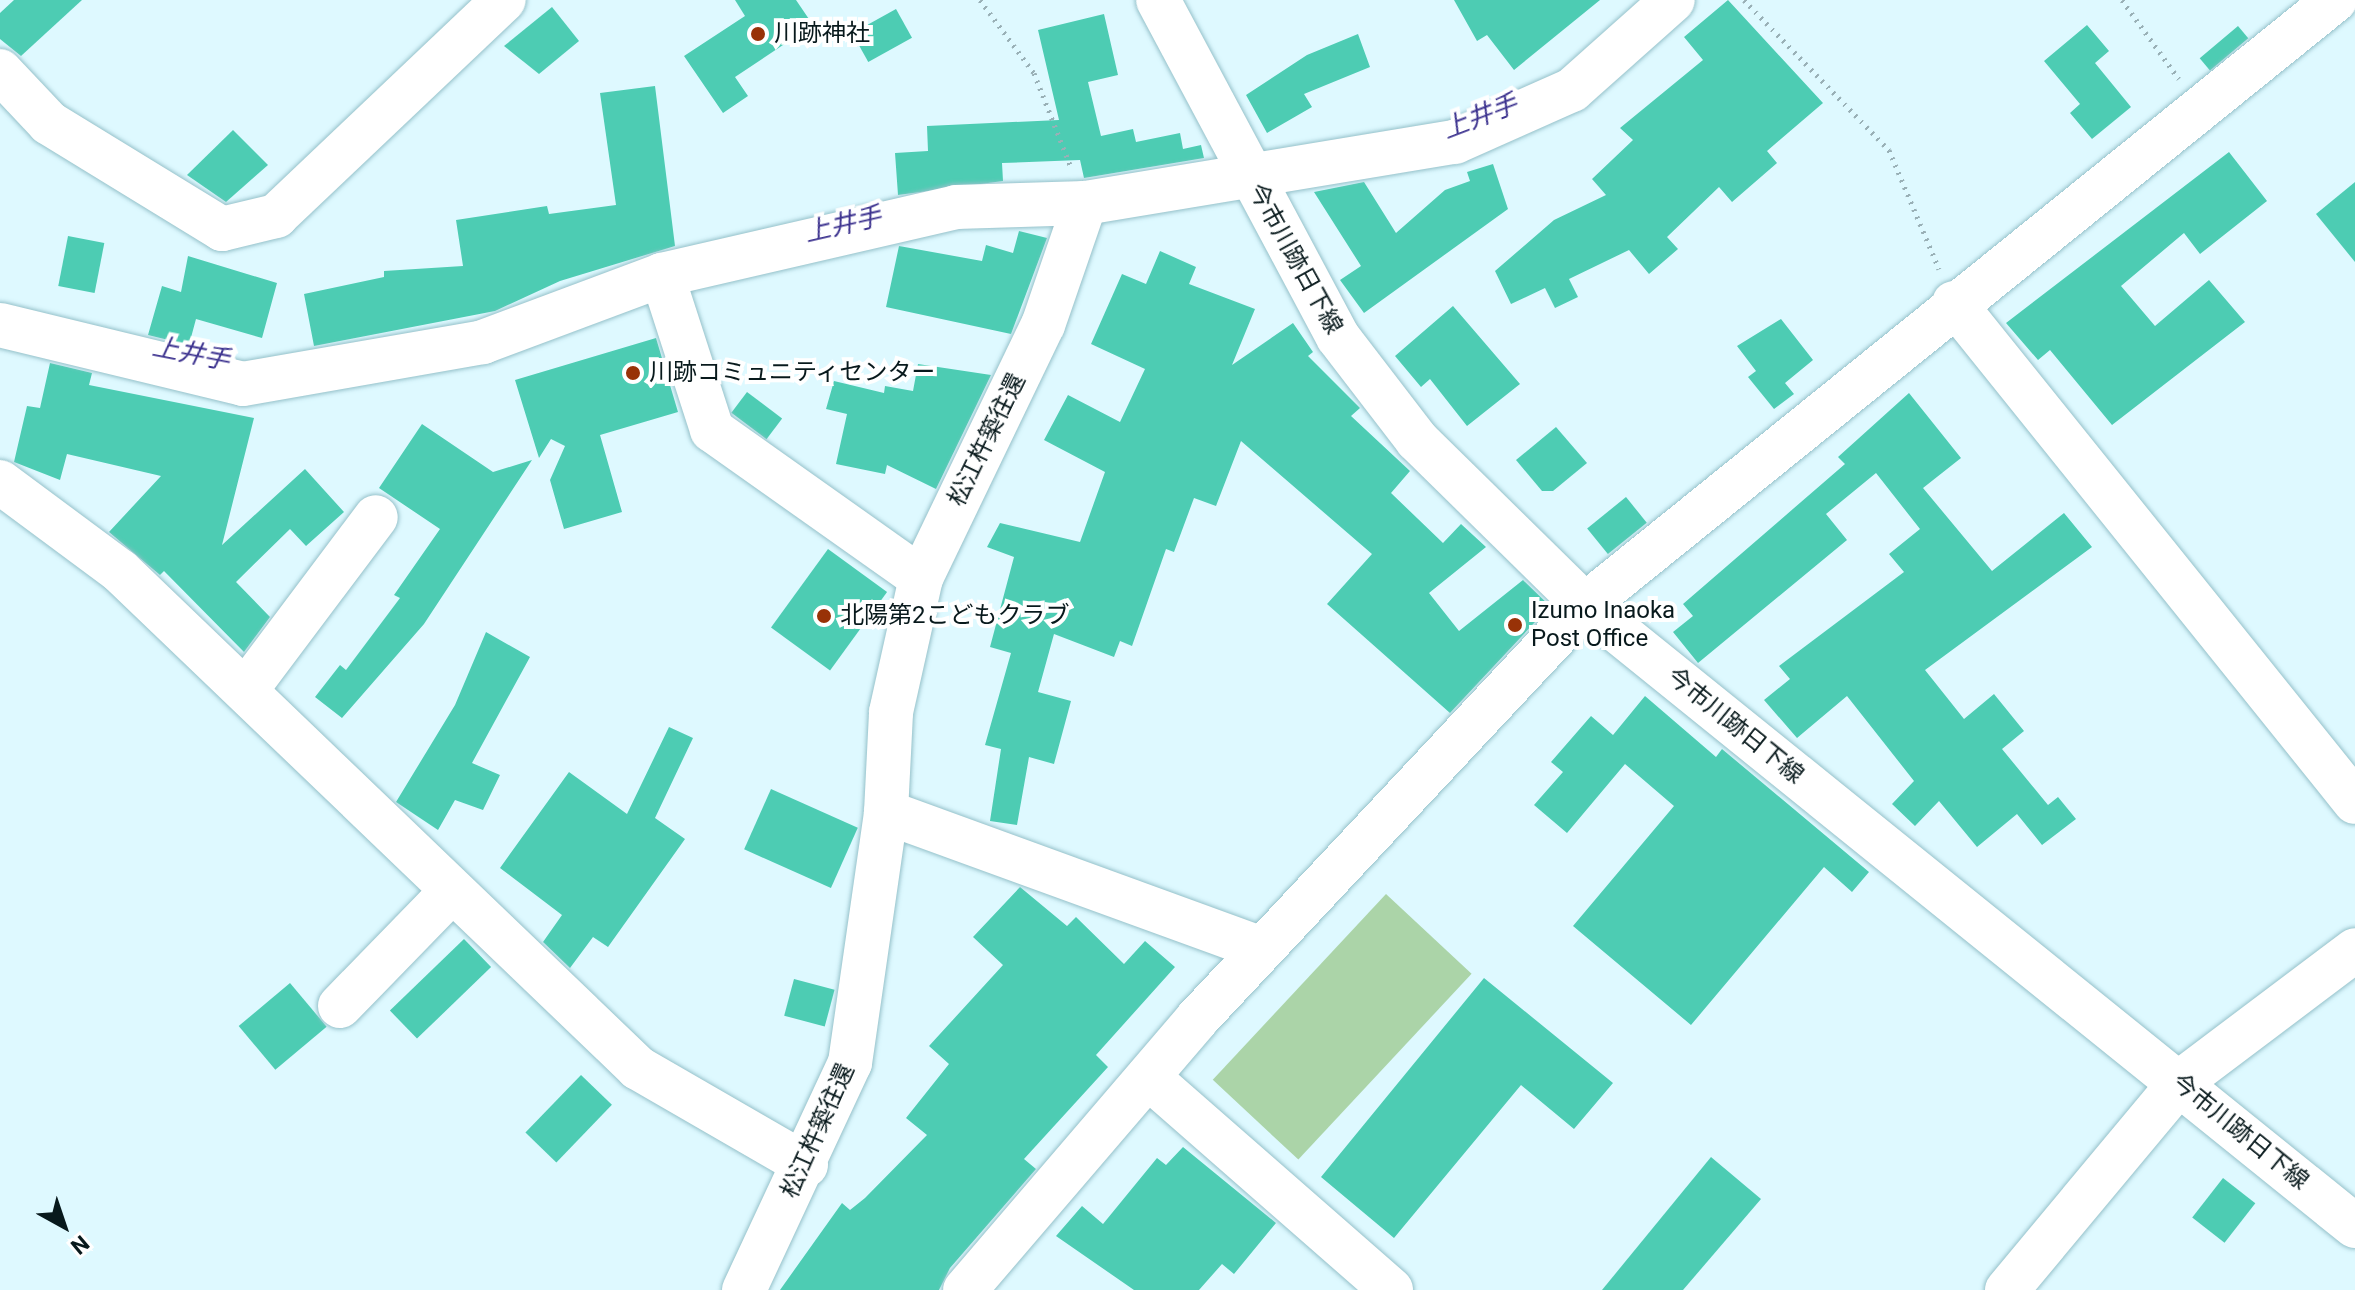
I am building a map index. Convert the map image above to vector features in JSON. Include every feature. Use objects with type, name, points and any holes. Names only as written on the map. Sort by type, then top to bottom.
[{"type":"street","points":[[0,71],[49,123],[222,229],[276,216],[504,0]]},
{"type":"street","name":"今市川跡日下線","points":[[1158,0],[1249,178],[1338,337],[1417,440],[1585,605],[2355,1226]]},
{"type":"street","points":[[0,325],[243,384],[483,342],[662,275],[956,207],[1085,203],[1455,142],[1572,90],[1673,0]]},
{"type":"street","points":[[965,1290],[1262,949],[1585,605],[2199,105],[2335,0]]},
{"type":"street","name":"松江杵築往還","points":[[744,1290],[806,1165],[850,1063],[886,812],[891,712],[921,578],[1043,325],[1085,203]]},
{"type":"street","points":[[662,275],[712,430],[921,578]]},
{"type":"street","points":[[1954,303],[2355,802]]},
{"type":"street","points":[[0,482],[120,571],[246,690],[450,893],[638,1068],[806,1165]]},
{"type":"street","points":[[246,690],[376,517]]},
{"type":"street","points":[[886,812],[1262,949]]},
{"type":"street","points":[[340,1006],[450,893]]},
{"type":"street","points":[[2007,1290],[2180,1082],[2355,950]]},
{"type":"street","points":[[1148,1077],[1391,1290]]},
{"type":"path","points":[[980,0],[1034,73],[1085,203]]},
{"type":"path","points":[[1744,0],[1889,150],[1954,303]]},
{"type":"path","points":[[2122,0],[2199,105]]},
{"type":"green space","points":[[1386,894],[1472,974],[1298,1160],[1213,1080]]},
{"type":"building","points":[[14,0],[82,0],[21,56],[0,39],[0,13]]},
{"type":"building","name":"川跡神社","points":[[735,0],[796,0],[813,25],[735,77],[748,96],[723,113],[684,56],[745,16]]},
{"type":"building","points":[[1454,0],[1600,0],[1514,70],[1487,35],[1477,41]]},
{"type":"building","points":[[1728,0],[1823,103],[1767,151],[1777,163],[1732,202],[1719,187],[1667,237],[1678,249],[1649,274],[1629,250],[1569,279],[1578,297],[1555,308],[1545,288],[1511,304],[1495,271],[1554,220],[1606,195],[1592,179],[1633,140],[1620,128],[1703,60],[1684,37]]},
{"type":"building","points":[[552,7],[579,41],[539,74],[504,46]]},
{"type":"building","points":[[896,9],[912,38],[868,62],[852,33]]},
{"type":"building","points":[[1104,14],[1118,75],[1088,82],[1101,136],[1133,129],[1136,142],[1180,133],[1183,149],[1201,145],[1204,158],[1084,178],[1080,160],[1002,163],[1003,181],[898,195],[895,153],[928,151],[927,126],[1059,120],[1038,30]]},
{"type":"building","points":[[2087,25],[2109,51],[2095,63],[2131,107],[2092,139],[2070,113],[2080,104],[2044,61]]},
{"type":"building","points":[[2238,26],[2248,38],[2210,70],[2200,58]]},
{"type":"building","points":[[1358,34],[1370,67],[1304,94],[1312,107],[1267,133],[1246,95],[1307,55]]},
{"type":"building","points":[[655,86],[675,246],[560,281],[495,311],[314,346],[304,294],[384,277],[384,271],[463,266],[456,220],[547,206],[549,214],[616,205],[600,93]]},
{"type":"building","points":[[233,130],[268,165],[226,202],[187,175]]},
{"type":"building","points":[[2229,152],[2267,201],[2200,254],[2184,233],[2121,286],[2155,326],[2209,280],[2245,322],[2112,425],[2050,350],[2038,360],[2006,323]]},
{"type":"building","points":[[1493,164],[1508,209],[1364,313],[1340,280],[1361,266],[1314,192],[1364,182],[1396,233],[1445,190],[1470,181],[1467,172]]},
{"type":"building","points":[[2355,182],[2355,262],[2316,214]]},
{"type":"building","points":[[1019,231],[1047,238],[1011,334],[886,307],[899,246],[982,261],[986,245],[1013,253]]},
{"type":"building","points":[[68,236],[104,243],[95,293],[58,286]]},
{"type":"building","points":[[1160,251],[1196,267],[1189,284],[1255,309],[1232,365],[1293,323],[1313,352],[1308,356],[1360,408],[1351,416],[1410,471],[1391,493],[1443,543],[1461,524],[1486,547],[1429,593],[1459,631],[1523,580],[1550,606],[1450,713],[1327,604],[1372,554],[1241,441],[1216,506],[1194,498],[1174,552],[1166,549],[1132,646],[1120,641],[1114,657],[1054,634],[1038,692],[1071,701],[1054,764],[1029,757],[1017,825],[990,821],[1001,749],[985,745],[1011,653],[990,647],[1014,557],[987,547],[1000,523],[1080,542],[1105,472],[1044,440],[1068,395],[1120,422],[1145,369],[1091,344],[1122,274],[1146,284]]},
{"type":"building","points":[[188,256],[277,283],[262,338],[196,319],[189,345],[148,335],[162,286],[181,292]]},
{"type":"building","points":[[1453,306],[1520,384],[1467,426],[1430,379],[1421,387],[1395,356]]},
{"type":"building","points":[[1781,319],[1813,360],[1785,383],[1794,394],[1774,409],[1748,377],[1756,371],[1737,346]]},
{"type":"building","points":[[656,338],[678,412],[600,435],[622,512],[564,529],[550,480],[565,446],[551,439],[539,458],[515,380]]},
{"type":"building","points":[[50,363],[92,373],[89,385],[254,418],[222,545],[305,469],[344,512],[306,546],[290,529],[236,582],[270,617],[244,652],[164,571],[160,575],[109,532],[161,476],[67,454],[60,480],[14,462],[27,406],[40,408]]},
{"type":"building","points":[[918,364],[991,375],[936,489],[887,465],[885,474],[836,464],[847,414],[826,409],[834,381],[884,393],[885,386],[913,391]]},
{"type":"building","points":[[747,392],[782,418],[766,439],[731,413]]},
{"type":"building","points":[[1909,393],[1961,458],[1923,488],[1992,571],[2064,513],[2092,547],[1925,670],[1964,719],[1994,694],[2024,731],[2002,749],[2048,805],[2058,797],[2076,819],[2042,845],[2017,814],[1977,847],[1939,801],[1915,826],[1892,804],[1914,781],[1847,696],[1797,738],[1764,700],[1790,679],[1779,666],[1904,572],[1889,554],[1920,529],[1876,473],[1826,514],[1847,540],[1698,663],[1673,632],[1693,616],[1683,604],[1845,464],[1838,457]]},
{"type":"building","points":[[422,424],[493,472],[532,460],[424,624],[342,718],[315,697],[340,665],[346,670],[400,598],[394,595],[440,529],[379,488]]},
{"type":"building","points":[[1556,427],[1587,463],[1553,491],[1542,491],[1516,460]]},
{"type":"building","points":[[1626,497],[1647,523],[1608,554],[1587,528]]},
{"type":"building","name":"北陽第2こどもクラブ","points":[[828,549],[887,592],[830,670],[771,627]]},
{"type":"building","points":[[486,632],[530,657],[472,763],[500,775],[483,810],[455,800],[438,830],[396,802],[455,705]]},
{"type":"building","points":[[1645,696],[1716,757],[1722,749],[1869,872],[1852,892],[1824,867],[1691,1025],[1573,926],[1674,806],[1625,764],[1567,833],[1534,805],[1563,772],[1551,762],[1591,716],[1613,735]]},
{"type":"building","points":[[669,727],[693,738],[655,818],[685,839],[608,947],[593,937],[570,968],[543,942],[562,915],[500,868],[569,772],[627,814]]},
{"type":"building","points":[[771,789],[858,828],[831,888],[744,849]]},
{"type":"building","points":[[1020,887],[1067,926],[1076,917],[1124,964],[1145,941],[1175,967],[1096,1055],[1108,1067],[1024,1159],[1036,1169],[950,1268],[939,1290],[780,1290],[842,1203],[850,1210],[865,1198],[927,1135],[906,1118],[949,1064],[929,1046],[1003,965],[973,937]]},
{"type":"building","points":[[464,939],[491,967],[417,1039],[390,1011]]},
{"type":"building","points":[[1484,978],[1613,1083],[1574,1129],[1521,1085],[1394,1238],[1321,1177]]},
{"type":"building","points":[[794,979],[835,990],[825,1027],[784,1016]]},
{"type":"building","points":[[290,983],[327,1027],[275,1070],[239,1026]]},
{"type":"building","points":[[581,1075],[612,1105],[556,1162],[525,1133]]},
{"type":"building","points":[[1183,1147],[1276,1223],[1234,1274],[1222,1264],[1199,1290],[1134,1290],[1056,1236],[1082,1206],[1103,1224],[1157,1158],[1166,1165]]},
{"type":"building","points":[[1711,1157],[1761,1199],[1683,1290],[1602,1290]]},
{"type":"building","points":[[2223,1178],[2255,1203],[2225,1243],[2192,1217]]},
{"type":"place","name":"川跡神社","points":[[758,34]]},
{"type":"place","name":"川跡コミュニティセンター","points":[[633,373]]},
{"type":"place","name":"北陽第2こどもクラブ","points":[[824,616]]},
{"type":"place","name":"Izumo Inaoka Post Office","points":[[1515,625]]},
{"type":"water label","name":"上井手","points":[[1480,117]]},
{"type":"water label","name":"上井手","points":[[843,225]]},
{"type":"water label","name":"上井手","points":[[191,354]]}]
